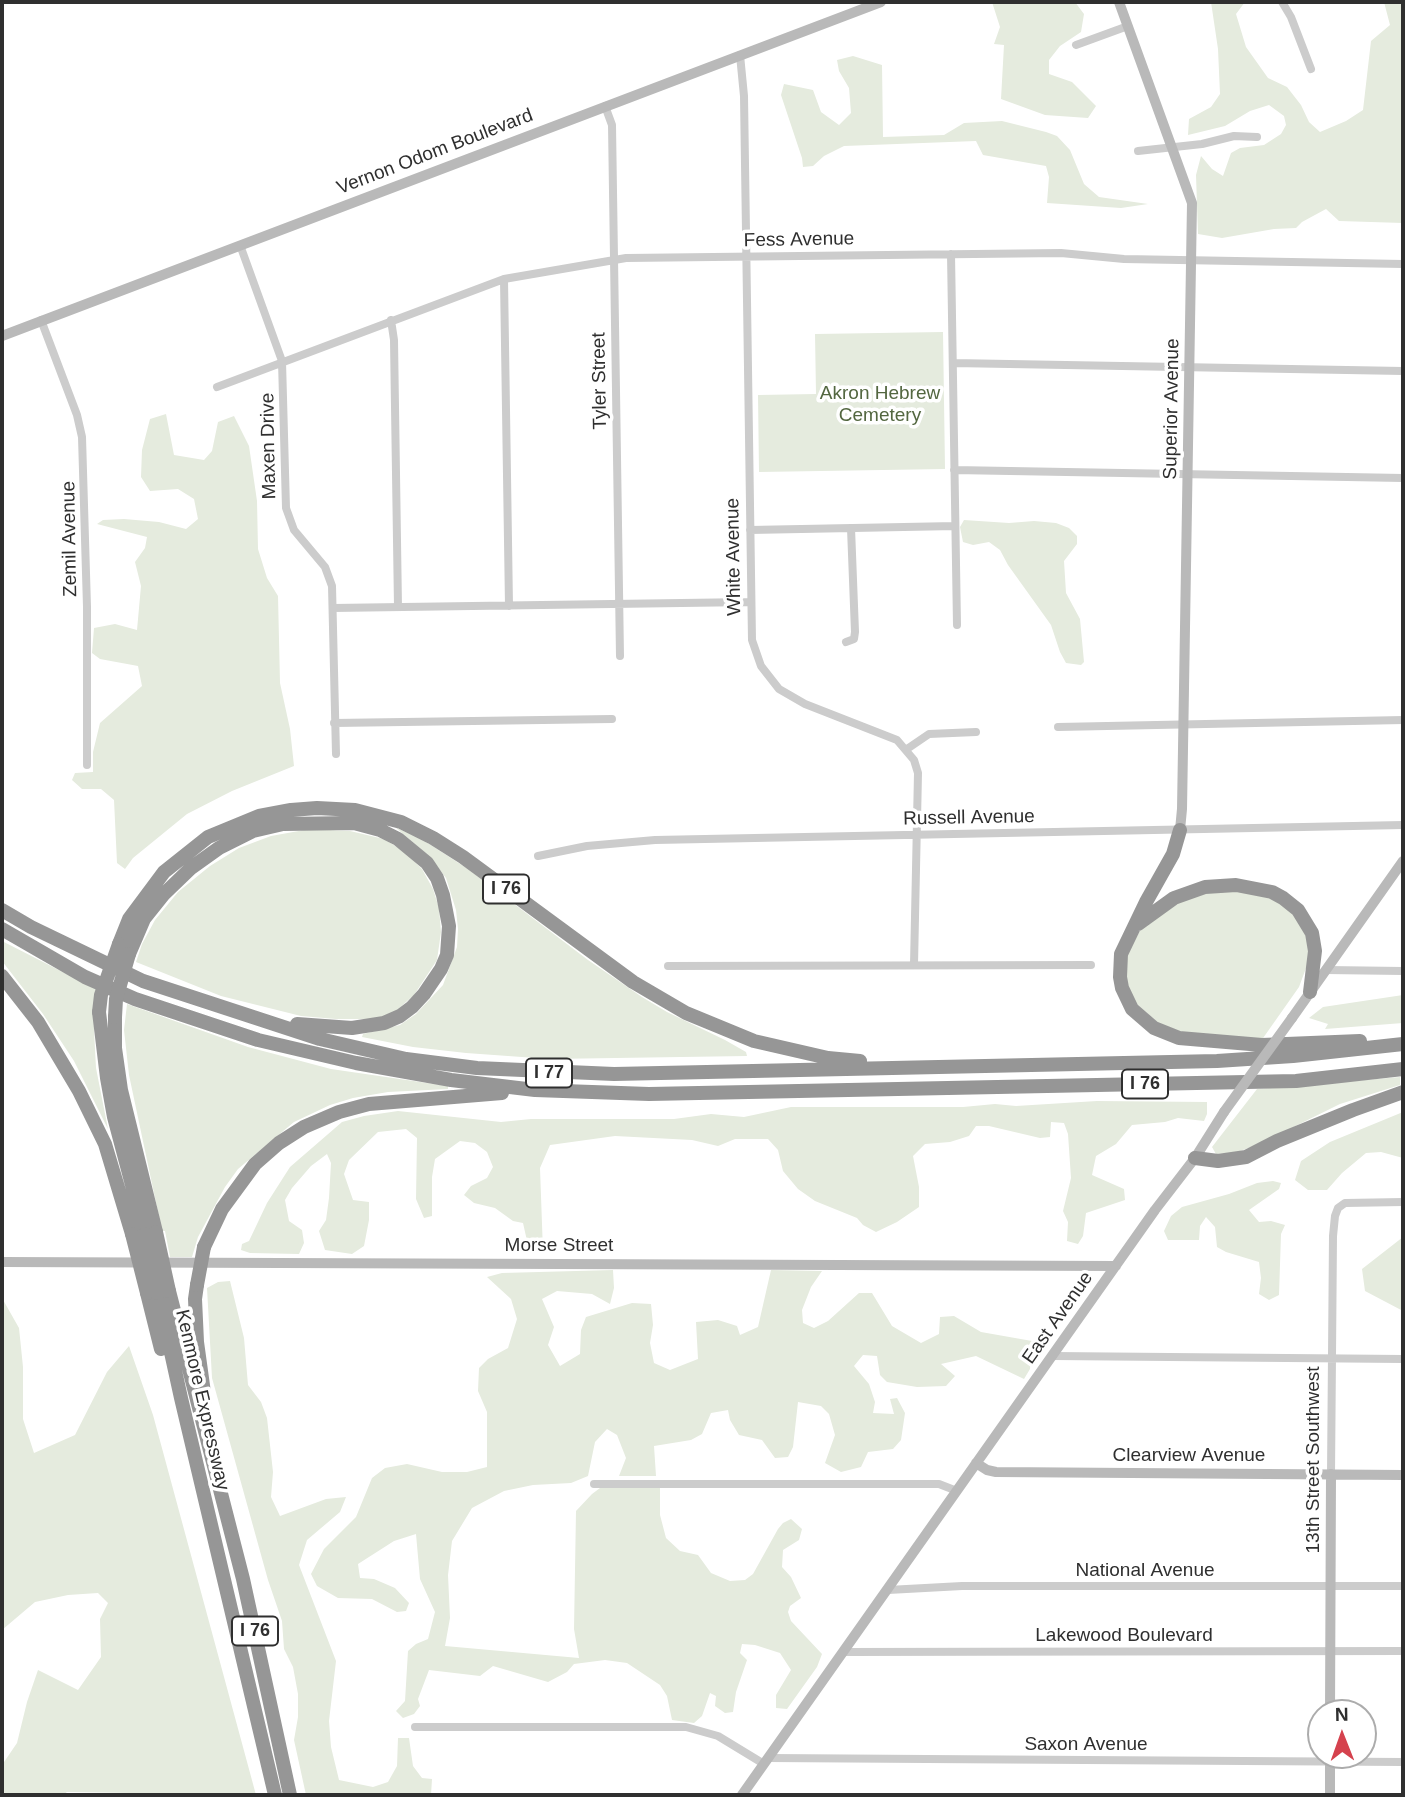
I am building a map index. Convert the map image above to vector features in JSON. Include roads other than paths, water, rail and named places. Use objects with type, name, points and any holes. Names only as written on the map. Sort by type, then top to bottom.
[{"type":"highway","name":"I 76","points":[[144,1233],[114,1117],[99,1012],[101,995],[124,949],[130,919],[164,872],[208,837],[259,816],[291,810],[355,810],[401,822],[463,857],[633,982],[711,1025],[754,1041],[828,1058],[925,1066],[1217,1061],[1293,1056],[1403,1041]]},
{"type":"highway","points":[[184,994],[304,1026],[352,1028],[384,1023],[400,1016],[418,1001],[434,981],[447,955],[449,926],[437,878],[427,863],[398,839],[367,826],[321,821],[283,824],[263,829],[219,848],[191,869],[164,894],[124,949],[116,999],[115,1048],[144,1233],[158,1292],[214,1467]]},
{"type":"highway","points":[[1180,830],[1174,854],[1132,930],[1120,960],[1122,988],[1132,1009],[1147,1024],[1179,1038],[1262,1045],[1403,1041]]},
{"type":"highway","points":[[1132,930],[1174,898],[1205,887],[1236,885],[1272,892],[1298,910],[1312,933],[1315,951],[1310,992]]},
{"type":"highway","name":"I 77","points":[[2,910],[31,927],[143,981],[320,1039],[406,1059],[477,1068],[614,1074],[925,1066]]},
{"type":"highway","name":"I 77","points":[[2,929],[85,977],[135,999],[258,1040],[369,1066],[451,1080],[535,1090]]},
{"type":"highway","points":[[2,976],[38,1022],[84,1101],[144,1233],[158,1292]]},
{"type":"highway","name":"I 76","points":[[214,1467],[197,1342],[195,1299],[205,1247],[222,1209],[255,1164],[279,1143],[314,1122],[354,1107],[384,1101],[535,1090],[649,1094],[1283,1081],[1403,1069]]},
{"type":"highway","points":[[1195,1158],[1218,1161],[1246,1157],[1277,1141],[1403,1092]]},
{"type":"highway","name":"I 76","points":[[158,1292],[275,1795]]},
{"type":"highway","name":"Kenmore Expressway","points":[[214,1467],[246,1591],[290,1795]]},
{"type":"street","name":"Vernon Odom Boulevard","points":[[2,336],[881,2]]},
{"type":"street","name":"Superior Avenue","points":[[1119,2],[1192,203],[1180,830]]},
{"type":"street","points":[[1282,2],[1296,29],[1311,69]]},
{"type":"street","points":[[1076,45],[1128,26]]},
{"type":"street","name":"White Avenue","points":[[740,55],[744,96],[751,602],[754,650],[770,681],[794,699],[897,740],[907,749]]},
{"type":"street","name":"Tyler Street","points":[[605,106],[612,125],[620,656]]},
{"type":"street","points":[[1138,151],[1202,144],[1234,136],[1257,137]]},
{"type":"street","name":"Maxen Drive","points":[[240,245],[282,361],[286,508],[294,530],[325,567],[332,586],[336,754]]},
{"type":"street","name":"Fess Avenue","points":[[217,387],[504,279],[631,258],[1062,253],[1124,259],[1403,264]]},
{"type":"street","points":[[951,254],[957,625]]},
{"type":"street","points":[[504,279],[509,606]]},
{"type":"street","name":"Zemil Avenue","points":[[41,320],[77,415],[82,437],[88,765]]},
{"type":"street","points":[[391,320],[394,340],[398,607]]},
{"type":"street","points":[[953,363],[1403,371]]},
{"type":"street","points":[[954,470],[1403,478]]},
{"type":"street","points":[[750,530],[955,526]]},
{"type":"street","points":[[846,642],[854,639],[855,632],[851,528]]},
{"type":"street","points":[[333,608],[751,602]]},
{"type":"street","points":[[334,723],[612,719]]},
{"type":"street","points":[[1058,727],[1403,720]]},
{"type":"street","points":[[914,965],[918,774],[915,760],[907,749],[929,734],[976,732]]},
{"type":"street","name":"Russell Avenue","points":[[538,856],[587,846],[655,840],[1403,825]]},
{"type":"street","name":"East Avenue","points":[[742,1795],[1403,861]]},
{"type":"street","points":[[667,966],[1091,965]]},
{"type":"street","points":[[1326,970],[1403,971]]},
{"type":"street","name":"13th Street Southwest","points":[[1330,1699],[1333,1236],[1338,1208],[1345,1203],[1403,1202]]},
{"type":"street","name":"Morse Street","points":[[2,1262],[1116,1266]]},
{"type":"street","points":[[1053,1356],[1403,1359]]},
{"type":"street","name":"Clearview Avenue","points":[[976,1463],[996,1472],[1403,1475]]},
{"type":"street","points":[[594,1484],[939,1484],[957,1491]]},
{"type":"street","name":"National Avenue","points":[[888,1590],[962,1587],[1403,1586]]},
{"type":"street","name":"Lakewood Boulevard","points":[[844,1652],[1403,1651]]},
{"type":"street","points":[[415,1727],[686,1727],[718,1736],[766,1761]]},
{"type":"street","name":"Saxon Avenue","points":[[766,1761],[1307,1758]]},
{"type":"street","name":"Saxon Avenue","points":[[1377,1761],[1403,1762]]},
{"type":"street","points":[[1330,1769],[1330,1795]]},
{"type":"park label","name":"Akron Hebrew Cemetery","points":[[880,405]]}]
